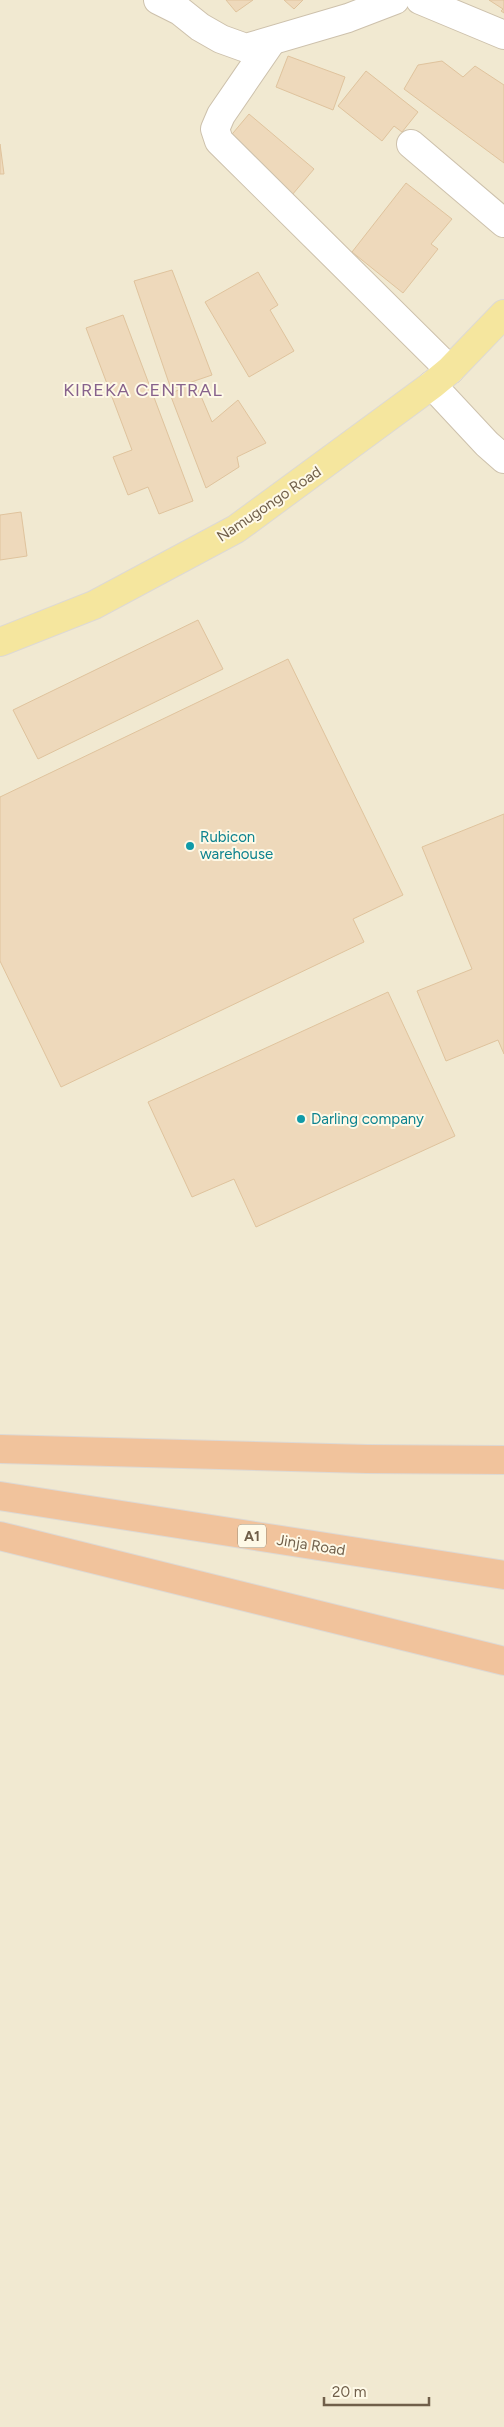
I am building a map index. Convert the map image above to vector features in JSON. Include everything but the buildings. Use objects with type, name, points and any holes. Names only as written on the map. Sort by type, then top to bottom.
[{"type":"highway","points":[[0,1449],[367,1459],[504,1460]]},
{"type":"highway","name":"Jinja Road","points":[[0,1496],[504,1575]]},
{"type":"highway","points":[[0,1536],[504,1661]]},
{"type":"main road","name":"Namugongo Road","points":[[0,642],[94,605],[236,529],[441,377],[504,314]]},
{"type":"street","points":[[158,0],[180,11],[200,27],[221,39],[246,48],[348,18],[394,0]]},
{"type":"street","points":[[420,0],[504,35]]},
{"type":"street","points":[[271,42],[221,115],[215,129],[219,141],[441,377],[487,444],[504,459]]},
{"type":"street","points":[[411,144],[504,223]]},
{"type":"shaded area","points":[[0,0],[504,0],[504,2427],[0,2427]]},
{"type":"place","name":"Rubicon warehouse","points":[[190,846]]},
{"type":"place","name":"Darling company","points":[[301,1119]]},
{"type":"district","name":"KIREKA CENTRAL","points":[[143,390]]}]
